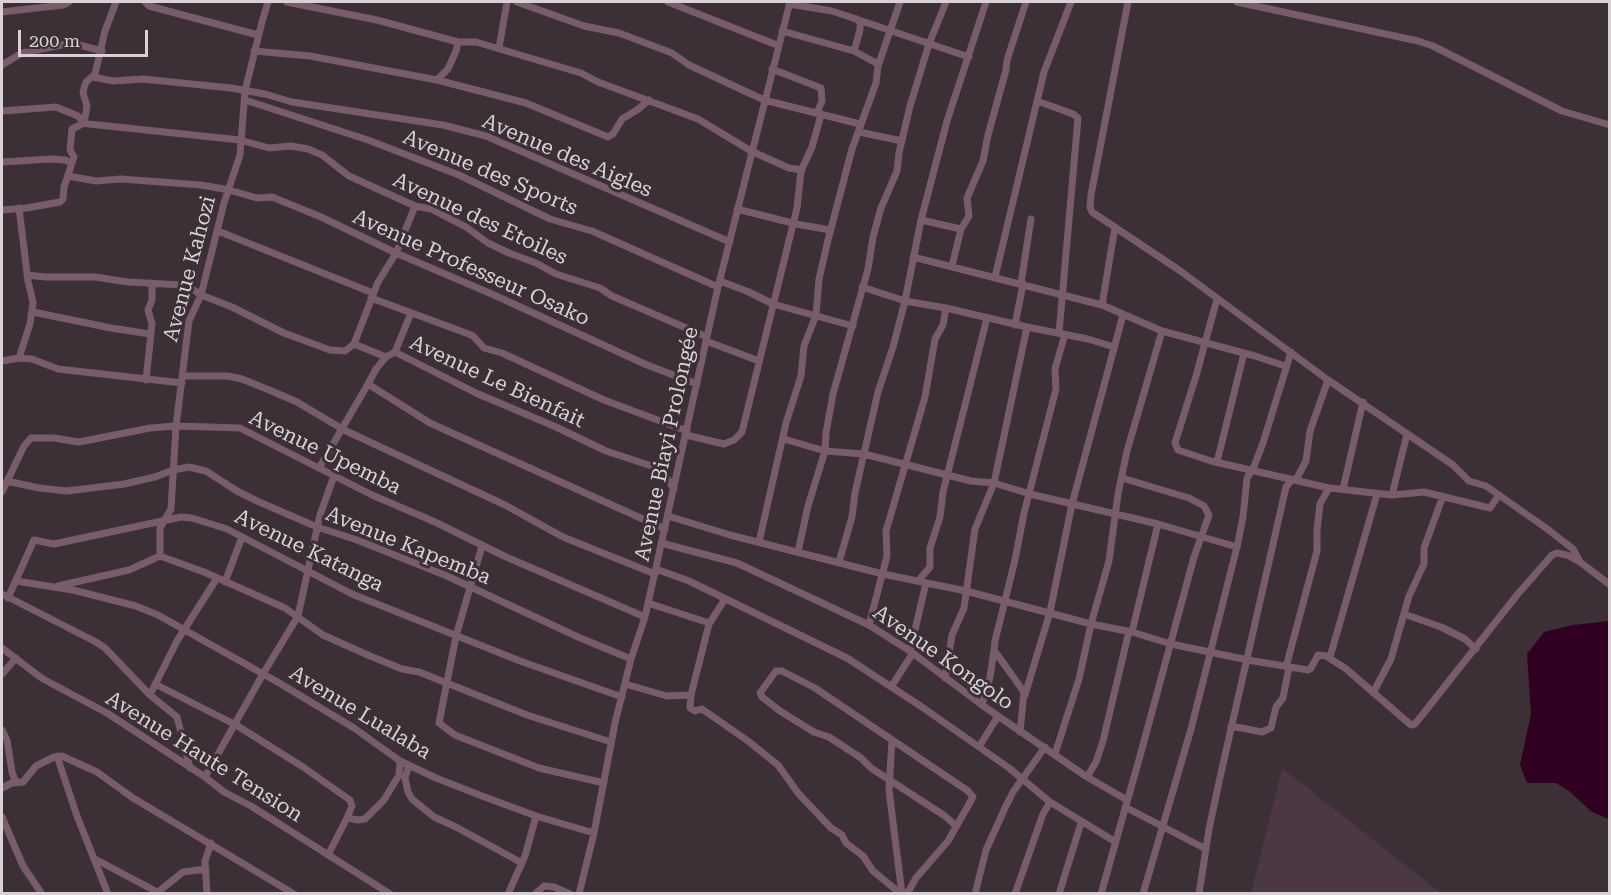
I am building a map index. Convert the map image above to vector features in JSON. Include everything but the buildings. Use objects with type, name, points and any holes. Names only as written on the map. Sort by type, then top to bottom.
[{"type":"street","points":[[2,12],[63,5],[69,2]]},
{"type":"street","points":[[84,123],[87,106],[83,93],[84,88],[86,82],[93,77],[102,51],[105,31],[116,2]]},
{"type":"street","points":[[145,2],[149,6],[258,35]]},
{"type":"street","name":"Avenue Kahozi","points":[[160,556],[160,528],[171,509],[176,426],[189,321],[201,295],[240,154],[244,100],[254,51],[268,2]]},
{"type":"street","points":[[287,2],[377,20],[458,42],[476,42],[581,73],[598,82],[698,120],[751,151],[789,168],[802,170]]},
{"type":"street","points":[[499,48],[507,2]]},
{"type":"street","points":[[516,2],[584,26],[619,33],[663,49],[689,65],[764,100],[819,114],[902,141]]},
{"type":"street","points":[[668,2],[777,45]]},
{"type":"street","points":[[789,2],[832,11],[969,57]]},
{"type":"street","name":"Avenue Biayi Prolongée","points":[[579,894],[594,833],[611,742],[631,659],[645,617],[719,284],[789,2]]},
{"type":"street","points":[[759,543],[786,423],[801,376],[804,346],[816,315],[819,279],[830,230],[852,149],[876,83],[875,74],[878,64],[900,2]]},
{"type":"street","points":[[798,552],[808,506],[825,451],[833,394],[853,326],[881,208],[897,171],[902,141],[929,44],[946,2]]},
{"type":"street","points":[[839,562],[852,517],[855,492],[878,392],[889,362],[905,301],[921,220],[947,121],[986,2]]},
{"type":"street","points":[[952,266],[961,230],[969,216],[967,198],[983,161],[1006,70],[1006,60],[1026,2]]},
{"type":"street","points":[[995,277],[1044,72],[1071,2]]},
{"type":"street","points":[[1128,2],[1090,201],[1092,212],[1179,270],[1328,380],[1453,465],[1469,481],[1483,484],[1499,495],[1570,546],[1580,562]]},
{"type":"street","points":[[1237,2],[1418,41],[1433,46],[1562,111],[1610,125]]},
{"type":"street","points":[[854,51],[860,30],[857,20]]},
{"type":"street","points":[[782,31],[854,51],[878,64]]},
{"type":"street","points":[[437,80],[448,69],[458,42]]},
{"type":"street","points":[[2,65],[22,53],[72,43],[102,51]]},
{"type":"street","points":[[254,51],[310,56],[437,80],[525,102],[608,136],[613,134],[622,119],[649,100]]},
{"type":"street","points":[[218,231],[411,313],[473,336],[484,348],[502,353],[604,400],[686,433],[724,444],[741,432],[800,195],[800,178],[812,147],[822,101],[821,88],[772,69]]},
{"type":"street","name":"Avenue des Aigles","points":[[93,77],[113,81],[143,79],[216,86],[265,94],[292,102],[443,125],[486,136],[730,242]]},
{"type":"street","name":"Avenue des Sports","points":[[244,100],[368,140],[459,175],[550,219],[592,231],[719,284],[749,292],[773,304],[853,326]]},
{"type":"street","points":[[982,705],[990,677],[1004,602],[1056,389],[1055,369],[1062,333],[1062,294],[1078,118],[1037,101]]},
{"type":"street","points":[[2,111],[56,107],[78,116],[84,123]]},
{"type":"street","points":[[2,210],[62,201],[74,157],[70,150],[72,129],[84,123]]},
{"type":"street","name":"Avenue des Etoiles","points":[[84,123],[240,140],[269,148],[291,146],[308,149],[322,155],[349,176],[415,206],[425,207],[440,214],[509,253],[536,263],[556,274],[600,288],[612,296],[759,361]]},
{"type":"street","points":[[2,162],[50,159],[72,163]]},
{"type":"street","name":"Avenue Professeur Osako","points":[[68,177],[96,181],[121,179],[158,181],[229,190],[257,198],[272,197],[647,365],[697,384]]},
{"type":"street","points":[[27,275],[95,277],[182,285],[284,333],[323,348],[345,351],[354,344],[372,296],[396,253],[415,206]]},
{"type":"street","points":[[19,358],[33,312],[20,208]]},
{"type":"street","points":[[737,209],[830,230]]},
{"type":"street","points":[[1015,325],[1031,219]]},
{"type":"street","points":[[921,220],[961,230]]},
{"type":"street","points":[[1102,305],[1115,226]]},
{"type":"street","points":[[913,257],[1102,305],[1162,331],[1244,352],[1285,366]]},
{"type":"street","points":[[146,380],[152,318],[148,310],[152,300],[152,283]]},
{"type":"street","points":[[862,288],[905,301],[1062,333],[1114,347]]},
{"type":"street","points":[[1217,299],[1175,447],[1178,450],[1217,462],[1329,488],[1392,495],[1424,492],[1490,508],[1499,495]]},
{"type":"street","points":[[869,625],[888,552],[886,531],[907,466],[925,397],[934,339],[943,326],[946,308]]},
{"type":"street","points":[[33,312],[150,334]]},
{"type":"street","points":[[395,352],[411,313]]},
{"type":"street","points":[[1020,732],[1025,695],[1050,612],[1072,504],[1123,315]]},
{"type":"street","points":[[918,581],[930,567],[930,548],[940,517],[943,492],[987,318]]},
{"type":"street","points":[[945,678],[952,635],[963,614],[975,529],[994,483],[1027,327]]},
{"type":"street","points":[[1055,754],[1079,679],[1091,624],[1109,561],[1130,439],[1142,407],[1162,331]]},
{"type":"street","name":"Avenue Le Bienfait","points":[[354,344],[386,357],[395,352],[477,393],[606,451],[661,469],[674,489]]},
{"type":"street","points":[[1217,462],[1244,352]]},
{"type":"street","points":[[1143,894],[1191,729],[1237,547],[1246,483],[1263,442],[1291,352]]},
{"type":"street","points":[[319,468],[376,369],[386,357]]},
{"type":"street","points":[[2,362],[19,358],[32,359],[58,369],[146,380],[228,376],[242,379],[297,402],[342,428],[505,505],[563,537],[689,581],[847,658],[979,747],[1050,802],[1114,842]]},
{"type":"street","points":[[1199,894],[1231,726],[1286,487],[1297,478],[1306,461],[1310,431],[1328,380]]},
{"type":"street","points":[[368,384],[430,423],[665,529]]},
{"type":"street","points":[[1343,489],[1363,402]]},
{"type":"street","name":"Avenue Upemba","points":[[2,492],[24,446],[31,438],[54,438],[79,442],[139,430],[176,426],[240,428],[389,503],[645,617]]},
{"type":"street","points":[[1392,495],[1407,435]]},
{"type":"street","points":[[784,439],[825,451],[864,454],[948,476],[994,483],[1030,494],[1158,524],[1237,547]]},
{"type":"street","name":"Avenue Kapemba","points":[[7,481],[67,491],[124,484],[189,467],[206,471],[237,491],[317,527],[447,576],[631,659]]},
{"type":"street","points":[[206,777],[298,616],[317,527],[334,476]]},
{"type":"street","points":[[1101,894],[1194,557],[1209,515],[1204,506],[1189,498],[1122,478]]},
{"type":"street","points":[[1231,726],[1262,732],[1271,728],[1276,707],[1283,698],[1287,667],[1317,551],[1320,504],[1329,488]]},
{"type":"street","points":[[1330,657],[1377,494]]},
{"type":"street","points":[[1372,693],[1391,659],[1409,596],[1424,564],[1424,548],[1443,496]]},
{"type":"street","points":[[668,516],[759,543],[883,574],[966,591],[1171,644],[1308,670],[1317,655],[1330,657],[1413,725],[1552,555],[1562,553],[1580,562],[1610,585]]},
{"type":"street","name":"Avenue Katanga","points":[[4,597],[16,581],[34,540],[54,544],[181,517],[192,518],[207,521],[242,537],[352,594],[568,679],[622,697]]},
{"type":"street","points":[[1087,777],[1096,762],[1103,741],[1158,524]]},
{"type":"street","points":[[225,582],[242,537]]},
{"type":"street","name":"Avenue Kongolo","points":[[661,543],[737,563],[869,625],[912,652],[998,717],[1126,803],[1206,849]]},
{"type":"street","points":[[482,546],[456,636],[438,722],[456,735],[539,768],[603,783]]},
{"type":"street","points":[[16,581],[56,586],[129,570],[160,556],[217,578],[298,616],[324,635],[348,647],[402,669],[419,672],[526,715],[611,742]]},
{"type":"street","points":[[150,695],[168,656],[217,578]]},
{"type":"street","points":[[891,687],[912,652],[926,583]]},
{"type":"street","name":"Avenue Lualaba","points":[[56,586],[136,606],[185,628],[354,728],[400,761],[436,778],[536,816],[594,833]]},
{"type":"street","points":[[4,597],[105,648],[150,695],[177,717],[190,768]]},
{"type":"street","points":[[725,599],[709,623],[689,706],[695,711],[702,709],[778,765],[798,793],[831,828],[842,836],[846,843],[863,856],[873,872],[902,894]]},
{"type":"street","points":[[648,603],[709,623]]},
{"type":"street","points":[[1404,614],[1441,627],[1465,639],[1476,649]]},
{"type":"street","name":"Avenue Haute Tension","points":[[2,648],[43,679],[107,713],[206,777],[224,792],[251,806],[390,894]]},
{"type":"street","points":[[994,650],[1021,685],[1025,695]]},
{"type":"street","points":[[2,674],[16,658]]},
{"type":"street","points":[[907,894],[916,878],[948,841],[973,797],[968,791],[815,688],[779,670],[760,693],[780,711],[814,732],[830,737],[956,826]]},
{"type":"street","points":[[155,684],[236,725],[350,800],[352,806],[328,855]]},
{"type":"street","points":[[625,684],[667,696],[691,695]]},
{"type":"street","points":[[979,747],[998,717]]},
{"type":"street","points":[[2,730],[7,740],[16,783]]},
{"type":"street","points":[[892,740],[889,779],[902,894]]},
{"type":"street","points":[[975,894],[986,850],[1013,792],[1045,747]]},
{"type":"street","points":[[57,756],[77,816],[108,894]]},
{"type":"street","points":[[2,788],[23,782],[36,766],[62,756],[89,768],[133,798],[212,843],[294,894]]},
{"type":"street","points":[[347,818],[362,820],[382,802],[397,780],[400,761]]},
{"type":"street","points":[[409,765],[405,778],[412,799],[434,817],[522,863]]},
{"type":"street","points":[[1015,894],[1043,814],[1050,802]]},
{"type":"street","points":[[508,894],[522,863],[536,816]]},
{"type":"street","points":[[2,817],[23,866],[42,894]]},
{"type":"street","points":[[1059,894],[1081,823]]},
{"type":"street","points":[[207,894],[207,852],[212,843]]},
{"type":"street","points":[[95,860],[160,893],[183,872],[206,869]]},
{"type":"street","points":[[535,894],[544,886],[554,887],[570,894]]},
{"type":"shaded area","points":[[1610,621],[1609,819],[1592,812],[1569,791],[1556,783],[1527,783],[1520,765],[1531,714],[1527,654],[1544,632],[1573,625]]},
{"type":"shaded area","points":[[1282,768],[1441,893],[1251,893]]}]
